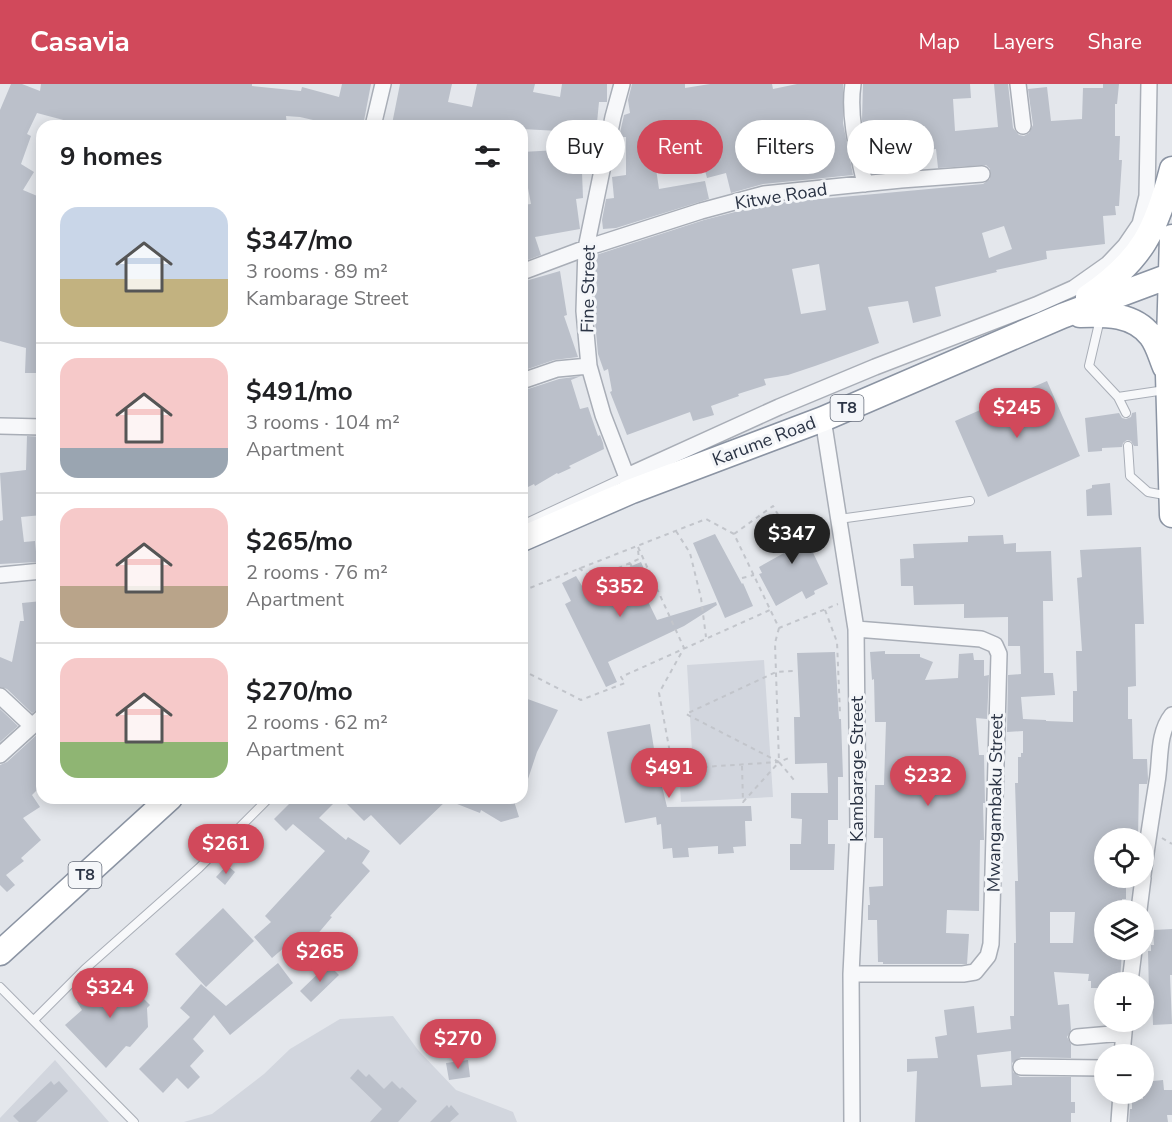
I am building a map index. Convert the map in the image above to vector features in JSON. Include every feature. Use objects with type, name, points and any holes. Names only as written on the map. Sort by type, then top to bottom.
[{"type":"highway","points":[[1062,316],[1113,280],[1138,251],[1158,219],[1172,169]]},
{"type":"highway","points":[[1172,237],[1169,382],[1172,506]]},
{"type":"highway","name":"Karume Road","points":[[528,536],[630,484],[823,419],[1062,316],[1172,276]]},
{"type":"highway","points":[[1062,316],[1115,315],[1141,326],[1153,338],[1169,382]]},
{"type":"highway","name":"T8","points":[[0,953],[163,804]]},
{"type":"street","points":[[374,120],[383,84]]},
{"type":"street","name":"Fine Street","points":[[622,84],[586,248],[584,311],[589,366],[603,415],[630,484]]},
{"type":"street","points":[[853,84],[852,110],[865,184]]},
{"type":"street","points":[[1018,84],[1023,126]]},
{"type":"street","points":[[630,484],[779,407],[1036,305],[1074,288],[1108,264],[1125,246],[1140,224],[1147,196],[1149,84]]},
{"type":"street","name":"Kitwe Road","points":[[528,270],[586,248],[764,194],[982,174]]},
{"type":"street","points":[[528,379],[557,369],[589,366]]},
{"type":"street","name":"Kambarage Street","points":[[823,419],[856,629],[858,829],[851,974],[852,1122]]},
{"type":"street","points":[[0,426],[36,427]]},
{"type":"street","points":[[0,575],[36,572]]},
{"type":"street","name":"Mwangambaku Street","points":[[851,974],[963,974],[975,972],[988,956],[991,944],[999,654],[995,645],[981,639],[856,629]]},
{"type":"street","points":[[0,696],[36,721],[0,755]]},
{"type":"street","points":[[1149,828],[1158,778],[1163,729],[1172,715]]},
{"type":"street","points":[[1077,1037],[1100,1032]]},
{"type":"street","points":[[1021,1067],[1094,1068]]},
{"type":"street","points":[[1119,1122],[1120,1104]]},
{"type":"lane","points":[[1101,314],[1089,366],[1118,397],[1126,413]]},
{"type":"lane","points":[[1118,397],[1169,382]]},
{"type":"lane","points":[[1128,446],[1130,476],[1148,492],[1172,506]]},
{"type":"lane","points":[[528,523],[630,484]]},
{"type":"lane","points":[[838,519],[970,501]]},
{"type":"lane","points":[[34,1020],[85,969],[199,868],[262,804]]},
{"type":"lane","points":[[0,987],[134,1122]]},
{"type":"path","points":[[734,534],[773,506],[780,518]]},
{"type":"path","points":[[528,589],[706,519],[734,534],[779,628],[775,643],[779,762],[743,802],[742,765]]},
{"type":"path","points":[[676,531],[690,553],[701,598],[706,638]]},
{"type":"path","points":[[579,568],[593,579],[639,560],[638,547]]},
{"type":"path","points":[[638,547],[684,648]]},
{"type":"path","points":[[630,563],[633,569]]},
{"type":"path","points":[[742,578],[754,575]]},
{"type":"path","points":[[779,628],[851,599]]},
{"type":"path","points":[[528,673],[581,700],[625,683],[621,677],[770,610]]},
{"type":"path","points":[[825,610],[837,642],[840,713]]},
{"type":"path","points":[[684,648],[659,693],[673,769],[779,762],[791,757]]},
{"type":"path","points":[[794,780],[779,762],[686,714],[776,672],[795,671]]},
{"type":"shaded area","points":[[764,660],[773,797],[681,802],[678,752],[692,751],[687,665]]},
{"type":"shaded area","points":[[393,1016],[418,1050],[456,1090],[513,1112],[517,1122],[184,1122],[212,1114],[264,1074],[290,1049],[340,1019]]},
{"type":"shaded area","points":[[55,1060],[109,1122],[0,1122],[0,1118]]},
{"type":"building","points":[[11,84],[22,84],[40,91],[41,84],[252,84],[252,86],[301,91],[302,87],[339,97],[342,84],[371,84],[364,120],[313,120],[286,116],[286,120],[63,120],[37,113],[27,134],[31,136],[21,164],[34,172],[23,190],[36,195],[36,373],[25,373],[26,348],[0,341],[0,110]]},
{"type":"building","points":[[400,84],[452,84],[448,102],[472,107],[477,84],[535,84],[533,92],[560,97],[562,84],[607,84],[607,102],[599,102],[597,120],[546,120],[546,130],[528,129],[528,120],[393,120]]},
{"type":"building","points":[[632,84],[685,84],[685,88],[710,84],[772,84],[773,89],[797,84],[843,84],[847,174],[853,175],[763,184],[731,193],[726,173],[723,174],[723,120],[637,120],[637,174],[657,174],[659,189],[705,181],[709,199],[616,228],[603,229],[602,220],[606,199],[614,198],[612,177],[626,175],[626,137],[625,120],[623,120],[624,115],[630,113],[628,100]]},
{"type":"building","points":[[863,84],[970,84],[971,98],[953,99],[955,131],[998,127],[994,84],[1008,84],[1013,128],[1019,135],[1024,136],[1029,133],[1033,125],[1028,89],[1047,87],[1051,121],[1082,119],[1083,88],[1103,88],[1103,84],[1119,84],[1117,104],[1115,104],[1115,136],[1120,136],[1119,160],[1122,160],[1119,206],[1115,206],[1116,215],[1103,216],[1105,244],[1046,251],[1047,259],[935,287],[941,316],[913,323],[908,301],[868,307],[879,343],[788,375],[764,379],[766,385],[711,406],[714,415],[693,421],[690,412],[627,435],[610,392],[612,391],[608,369],[604,371],[598,354],[594,311],[595,286],[597,285],[596,255],[704,220],[766,204],[983,184],[990,179],[990,169],[986,165],[938,168],[936,149],[934,149],[934,120],[862,120]],"holes":[[[1004,226],[1012,249],[989,258],[982,233]],[[819,264],[826,310],[801,314],[792,269]]]},
{"type":"building","points":[[546,151],[546,174],[582,174],[583,198],[576,199],[580,229],[535,237],[541,255],[528,260],[528,204],[531,204],[528,188],[528,152]]},
{"type":"building","points":[[706,174],[722,174],[707,178]]},
{"type":"building","points":[[560,271],[567,315],[564,316],[578,357],[554,360],[528,369],[528,280]]},
{"type":"building","points":[[581,376],[571,380],[580,409],[588,407],[604,449],[535,486],[534,484],[528,487],[528,389],[559,379]]},
{"type":"building","points":[[1047,381],[1080,456],[988,497],[955,421]]},
{"type":"building","points":[[1136,412],[1138,446],[1134,446],[1131,441],[1127,440],[1122,447],[1102,448],[1102,451],[1088,452],[1085,418],[1119,413],[1122,418],[1126,419]]},
{"type":"building","points":[[27,436],[36,437],[36,516],[21,517],[24,542],[35,541],[36,562],[0,564],[0,521],[3,520],[0,473],[26,470]]},
{"type":"building","points":[[1110,483],[1112,515],[1087,516],[1086,490],[1092,488],[1092,485]]},
{"type":"building","points":[[795,515],[828,584],[814,591],[815,594],[806,599],[802,591],[776,606],[759,574],[762,573],[759,567],[784,553],[771,526]]},
{"type":"building","points":[[715,534],[743,583],[753,606],[725,618],[693,543]]},
{"type":"building","points":[[1003,535],[1004,544],[1016,543],[1016,552],[1051,551],[1053,601],[1043,601],[1044,673],[1053,673],[1055,695],[1021,697],[1023,719],[1073,722],[1073,691],[1077,691],[1076,651],[1082,651],[1077,578],[1082,577],[1080,550],[1141,547],[1144,624],[1135,624],[1136,686],[1128,687],[1128,719],[1132,719],[1133,759],[1147,759],[1148,779],[1147,784],[1139,784],[1138,828],[1094,828],[1094,888],[1126,888],[1126,899],[1094,900],[1094,960],[1121,960],[1121,972],[1094,972],[1094,988],[1091,988],[1091,981],[1088,981],[1089,974],[1054,972],[1058,1005],[1069,1004],[1071,1030],[1067,1037],[1071,1044],[1071,1058],[1021,1057],[1012,1063],[1013,1072],[1020,1077],[1071,1077],[1071,1102],[1075,1102],[1075,1113],[1071,1113],[1071,1122],[915,1122],[917,1071],[907,1072],[907,1059],[938,1058],[935,1037],[947,1035],[944,1010],[974,1006],[977,1033],[1011,1029],[1010,1016],[1014,1016],[1015,881],[1018,881],[1015,783],[1018,783],[1018,757],[1021,757],[1023,753],[1023,731],[1007,732],[1008,675],[1021,674],[1020,646],[1008,646],[1008,617],[964,618],[964,604],[914,605],[913,586],[901,586],[900,559],[914,558],[913,544],[968,542],[968,536]],"holes":[[[1050,912],[1075,912],[1073,943],[1050,943]],[[1011,1051],[1012,1085],[981,1087],[977,1055]]]},
{"type":"building","points":[[641,562],[650,583],[641,587],[657,620],[716,602],[717,605],[684,626],[608,662],[617,682],[606,687],[565,604],[571,601],[562,583],[576,576],[587,594],[618,580],[615,573]]},
{"type":"building","points":[[36,602],[36,711],[32,713],[7,689],[0,687],[0,657],[12,662],[20,621],[24,621],[22,603]]},
{"type":"building","points":[[885,651],[885,654],[920,654],[920,657],[933,662],[925,680],[958,678],[959,654],[973,653],[974,660],[984,660],[984,676],[989,675],[987,719],[976,718],[979,755],[984,755],[985,803],[983,803],[984,840],[980,840],[979,911],[947,910],[946,933],[969,934],[967,964],[883,964],[883,962],[878,962],[877,920],[868,920],[868,905],[870,905],[869,887],[883,886],[883,838],[874,838],[875,785],[884,785],[886,722],[875,722],[874,679],[872,680],[870,652]]},
{"type":"building","points":[[835,652],[843,777],[838,777],[838,820],[828,820],[828,844],[835,844],[834,870],[790,870],[790,844],[801,844],[802,819],[791,818],[791,793],[828,793],[827,763],[795,764],[794,717],[800,717],[797,653]]},
{"type":"building","points":[[528,699],[558,710],[537,752],[528,779]]},
{"type":"building","points":[[0,709],[18,726],[0,742]]},
{"type":"building","points":[[650,724],[656,761],[668,757],[670,775],[660,778],[667,807],[751,806],[752,821],[745,821],[746,846],[733,847],[734,853],[718,854],[718,846],[688,848],[689,857],[673,858],[672,848],[663,849],[661,824],[657,825],[656,817],[625,823],[607,732]]},
{"type":"building","points":[[36,735],[36,791],[32,795],[40,807],[23,818],[41,840],[21,858],[24,861],[6,875],[15,885],[7,892],[0,885],[0,765],[7,762]]},
{"type":"building","points":[[289,804],[333,804],[319,818],[346,840],[348,837],[370,851],[362,863],[370,871],[330,916],[332,917],[310,943],[299,935],[272,958],[254,937],[271,922],[265,916],[325,851],[293,824],[286,831],[274,819]]},
{"type":"building","points":[[347,804],[443,804],[400,845],[371,815],[364,821]]},
{"type":"building","points":[[457,804],[515,804],[519,817],[501,822],[481,810],[480,813]]},
{"type":"building","points":[[227,865],[235,872],[225,885],[216,877]]},
{"type":"building","points":[[223,908],[254,941],[206,987],[175,954]]},
{"type":"building","points":[[1172,929],[1172,975],[1170,975],[1172,1024],[1154,1025],[1154,972],[1148,972],[1148,960],[1154,960],[1154,930]]},
{"type":"building","points":[[278,963],[293,983],[230,1035],[214,1015],[193,1039],[204,1051],[190,1066],[200,1077],[188,1089],[177,1078],[163,1093],[139,1069],[190,1017],[180,1008],[201,984],[226,1006]]},
{"type":"building","points":[[328,964],[339,975],[311,1002],[300,991]]},
{"type":"building","points":[[110,977],[111,986],[130,985],[150,1005],[147,1008],[148,1027],[106,1068],[65,1025],[82,1010],[77,1002],[99,978]]},
{"type":"building","points":[[468,1060],[470,1077],[449,1080],[446,1063]]},
{"type":"building","points":[[358,1069],[366,1077],[369,1074],[384,1089],[392,1081],[417,1101],[398,1122],[370,1122],[382,1109],[350,1078]]},
{"type":"building","points":[[1163,1080],[1164,1090],[1172,1090],[1172,1115],[1167,1115],[1168,1122],[1129,1122],[1132,1104],[1154,1104],[1154,1081]]},
{"type":"building","points":[[51,1081],[54,1085],[59,1081],[68,1091],[36,1122],[19,1122],[13,1116]]},
{"type":"building","points":[[447,1105],[449,1108],[451,1105],[459,1114],[450,1122],[430,1122]]}]
